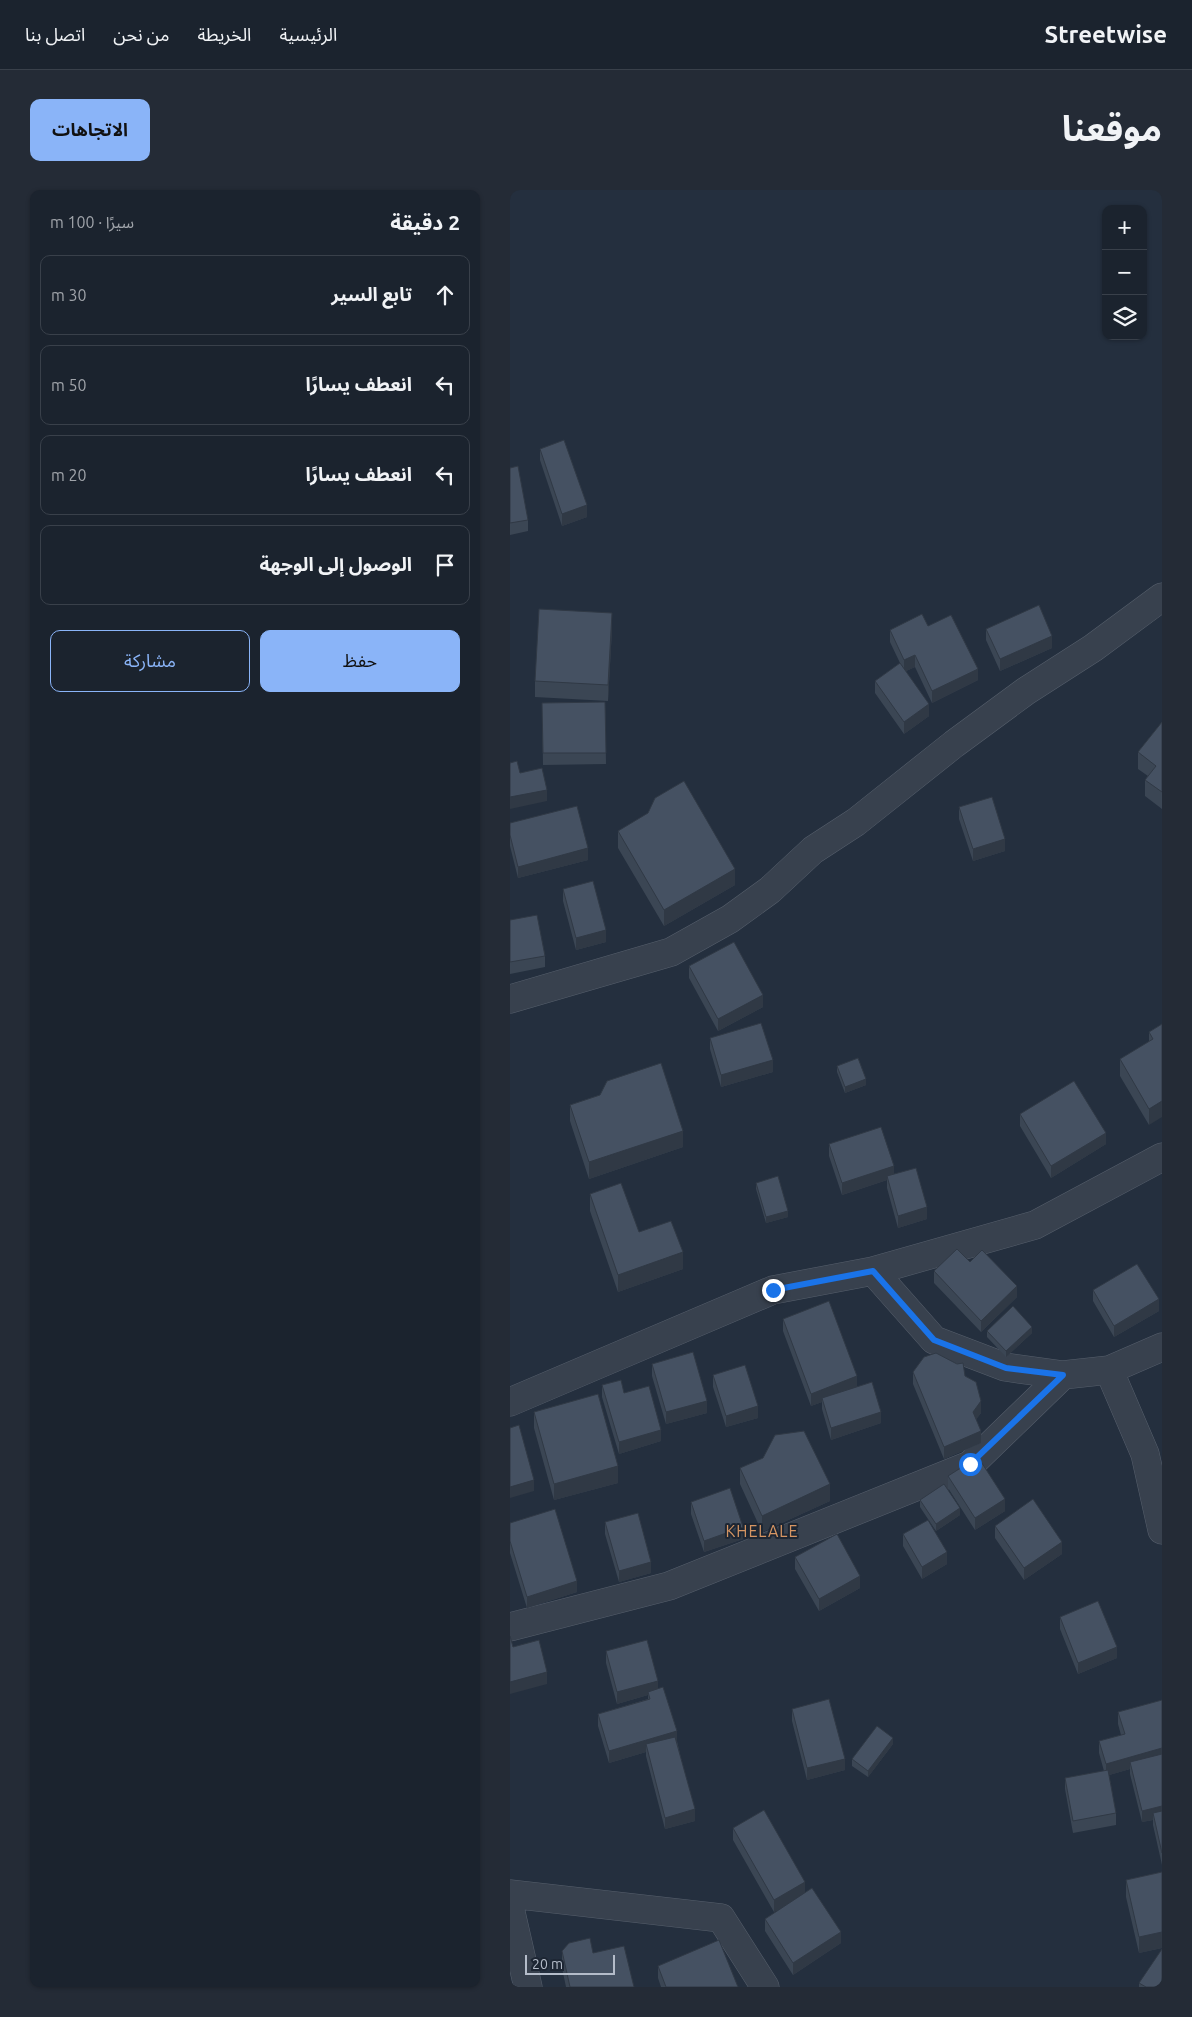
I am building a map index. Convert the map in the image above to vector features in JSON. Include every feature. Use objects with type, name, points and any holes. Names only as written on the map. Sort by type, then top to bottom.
[{"type":"street","points":[[510,999],[671,952],[730,919],[770,890],[813,850],[856,822],[954,744],[1026,691],[1093,648],[1162,597]]},
{"type":"street","points":[[510,1402],[773,1290],[873,1271],[1035,1225],[1162,1157]]},
{"type":"street","points":[[873,1271],[934,1340],[1006,1368],[1063,1375],[1109,1370],[1162,1348]]},
{"type":"street","points":[[1109,1370],[1146,1454],[1162,1530]]},
{"type":"street","points":[[510,1628],[669,1586],[970,1464],[1063,1375]]},
{"type":"street","points":[[510,1894],[721,1918],[765,1987]]},
{"type":"street","points":[[510,1908],[528,1987]]},
{"type":"building","points":[[564,440],[587,505],[562,514],[540,449]]},
{"type":"building","points":[[518,466],[528,520],[510,523],[510,468]]},
{"type":"building","points":[[1039,605],[1052,636],[1000,659],[986,629]]},
{"type":"building","points":[[539,609],[612,613],[608,685],[535,681]]},
{"type":"building","points":[[922,614],[928,626],[951,615],[978,669],[932,691],[915,655],[904,660],[890,630]]},
{"type":"building","points":[[900,663],[929,704],[904,722],[875,681]]},
{"type":"building","points":[[605,702],[606,753],[543,753],[542,703]]},
{"type":"building","points":[[1162,722],[1162,792],[1145,780],[1156,766],[1138,752]]},
{"type":"building","points":[[517,761],[520,773],[542,768],[547,790],[510,797],[510,763]]},
{"type":"building","points":[[684,781],[735,869],[664,910],[618,831],[648,813],[655,798]]},
{"type":"building","points":[[992,797],[1005,839],[973,849],[959,807]]},
{"type":"building","points":[[577,806],[588,848],[518,867],[510,835],[510,823]]},
{"type":"building","points":[[593,881],[606,930],[576,938],[563,889]]},
{"type":"building","points":[[537,915],[545,956],[510,962],[510,920]]},
{"type":"building","points":[[734,942],[763,995],[718,1019],[689,966]]},
{"type":"building","points":[[761,1023],[773,1060],[721,1075],[710,1038]]},
{"type":"building","points":[[1162,1024],[1162,1101],[1149,1109],[1120,1059],[1153,1039],[1149,1032]]},
{"type":"building","points":[[858,1058],[866,1079],[845,1087],[837,1066]]},
{"type":"building","points":[[661,1063],[683,1131],[589,1162],[570,1105],[600,1095],[607,1081]]},
{"type":"building","points":[[1074,1081],[1106,1133],[1051,1166],[1020,1114]]},
{"type":"building","points":[[881,1127],[894,1166],[842,1183],[829,1144]]},
{"type":"building","points":[[916,1168],[927,1207],[898,1216],[887,1176]]},
{"type":"building","points":[[778,1176],[788,1211],[766,1217],[756,1183]]},
{"type":"building","points":[[621,1183],[639,1232],[671,1221],[683,1252],[618,1275],[590,1194]]},
{"type":"building","points":[[957,1249],[970,1262],[982,1250],[1017,1286],[981,1321],[934,1271]]},
{"type":"building","points":[[1137,1264],[1159,1299],[1114,1326],[1093,1290]]},
{"type":"building","points":[[829,1301],[857,1376],[811,1394],[783,1319]]},
{"type":"building","points":[[1013,1306],[1032,1327],[1006,1351],[987,1331]]},
{"type":"building","points":[[693,1352],[707,1401],[666,1412],[652,1364]]},
{"type":"building","points":[[936,1353],[957,1364],[963,1363],[965,1376],[976,1382],[981,1401],[973,1412],[981,1431],[944,1447],[913,1372],[924,1357]]},
{"type":"building","points":[[745,1365],[758,1406],[726,1416],[713,1375]]},
{"type":"building","points":[[621,1380],[624,1393],[649,1386],[661,1430],[619,1442],[602,1385]]},
{"type":"building","points":[[872,1382],[881,1412],[831,1428],[822,1398]]},
{"type":"building","points":[[598,1394],[618,1466],[554,1484],[534,1412]]},
{"type":"building","points":[[519,1425],[534,1480],[510,1487],[510,1428]]},
{"type":"building","points":[[804,1431],[830,1484],[762,1516],[740,1468],[763,1458],[775,1435]]},
{"type":"building","points":[[978,1457],[1005,1499],[975,1518],[948,1476]]},
{"type":"building","points":[[944,1484],[960,1508],[936,1524],[920,1500]]},
{"type":"building","points":[[730,1488],[743,1527],[704,1541],[691,1502]]},
{"type":"building","points":[[1033,1499],[1062,1542],[1024,1568],[995,1526]]},
{"type":"building","points":[[555,1509],[577,1581],[527,1597],[510,1541],[510,1523]]},
{"type":"building","points":[[638,1513],[651,1562],[619,1571],[605,1522]]},
{"type":"building","points":[[928,1520],[947,1552],[922,1567],[903,1534]]},
{"type":"building","points":[[837,1534],[860,1576],[819,1599],[795,1557]]},
{"type":"building","points":[[1098,1601],[1117,1647],[1078,1663],[1060,1617]]},
{"type":"building","points":[[510,1636],[513,1647],[539,1640],[547,1672],[510,1682]]},
{"type":"building","points":[[647,1640],[658,1681],[617,1692],[606,1651]]},
{"type":"building","points":[[663,1687],[677,1731],[609,1751],[598,1714],[650,1699],[648,1692]]},
{"type":"building","points":[[829,1699],[845,1759],[807,1768],[792,1709]]},
{"type":"building","points":[[1162,1700],[1162,1748],[1106,1764],[1099,1741],[1125,1734],[1118,1712]]},
{"type":"building","points":[[877,1726],[893,1738],[868,1771],[852,1759]]},
{"type":"building","points":[[675,1737],[695,1809],[665,1818],[646,1744]]},
{"type":"building","points":[[1162,1754],[1162,1806],[1142,1811],[1130,1762]]},
{"type":"building","points":[[1108,1770],[1116,1813],[1073,1821],[1065,1778]]},
{"type":"building","points":[[764,1810],[805,1882],[774,1900],[733,1828]]},
{"type":"building","points":[[1162,1811],[1162,1853],[1153,1813]]},
{"type":"building","points":[[1162,1872],[1162,1932],[1139,1937],[1126,1880]]},
{"type":"building","points":[[812,1888],[841,1932],[793,1963],[765,1919]]},
{"type":"building","points":[[590,1938],[593,1953],[624,1946],[634,1987],[570,1987],[562,1951],[569,1943]]},
{"type":"building","points":[[719,1940],[738,1987],[666,1987],[658,1966]]},
{"type":"building","points":[[1162,1949],[1162,1987],[1146,1987],[1139,1983]]},
{"type":"district","name":"KHELALE","points":[[762,1531]]},
{"type":"route","points":[[773,1290],[873,1271],[934,1340],[1006,1368],[1063,1375],[970,1464]]}]
